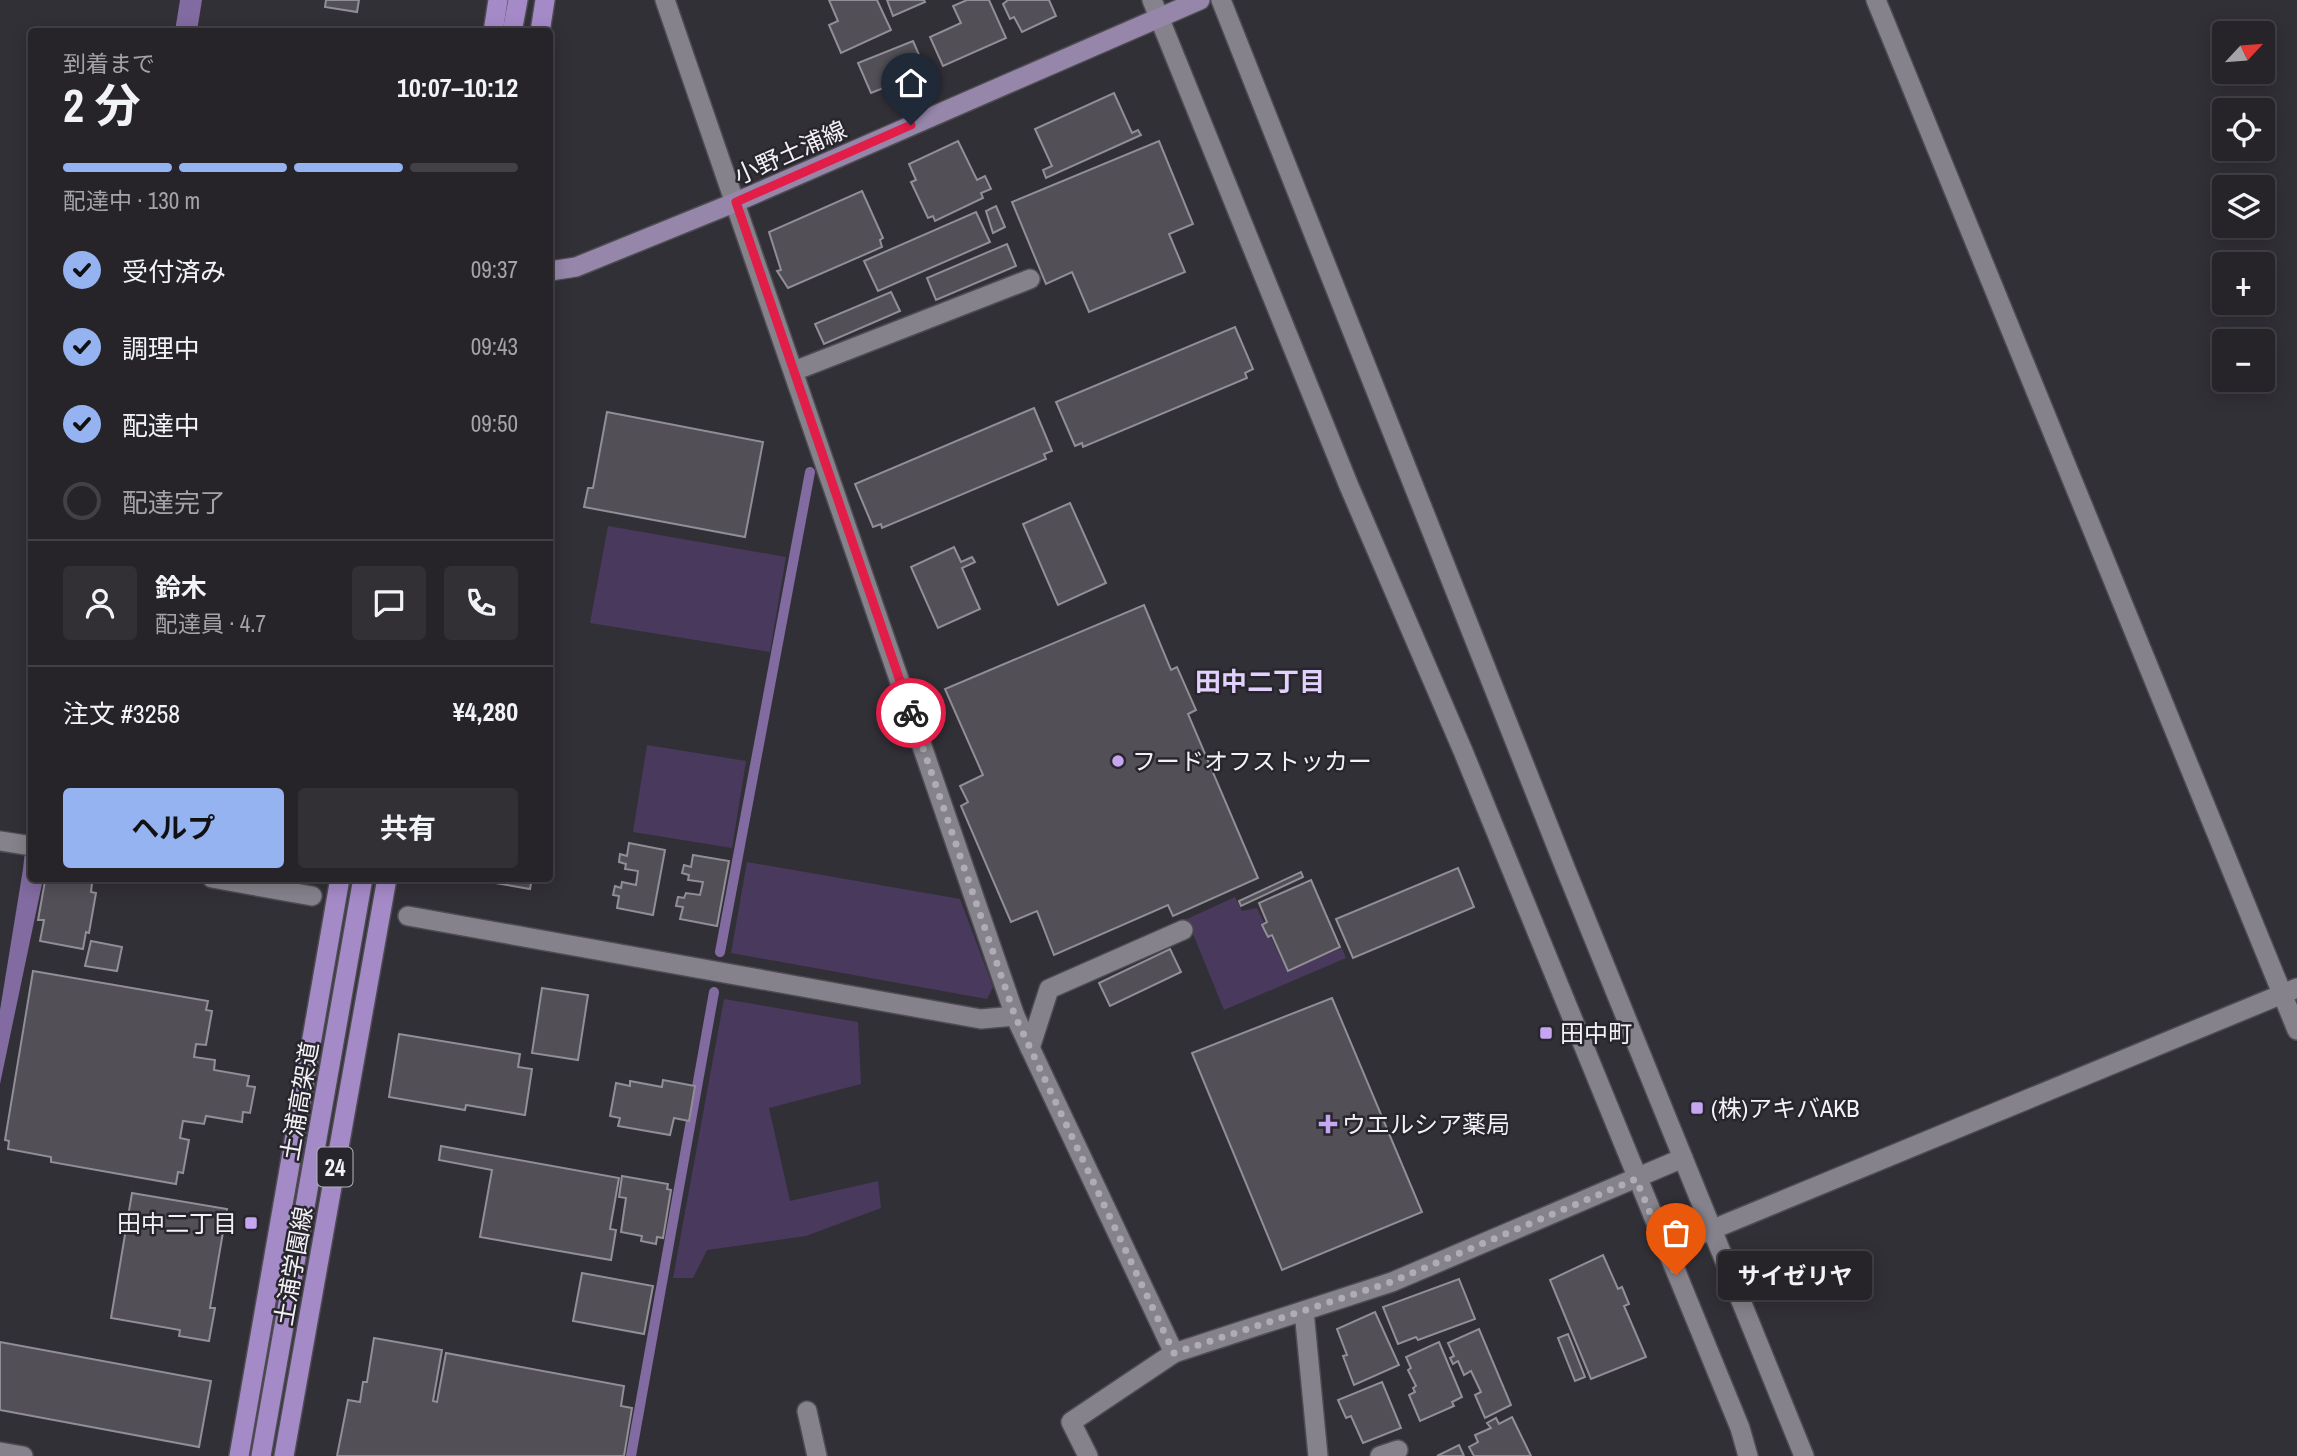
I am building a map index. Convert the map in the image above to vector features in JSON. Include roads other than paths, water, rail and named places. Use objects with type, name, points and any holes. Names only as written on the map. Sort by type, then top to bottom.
[{"type":"main road","points":[[493,28],[498,0]]},
{"type":"main road","points":[[513,28],[517,0]]},
{"type":"main road","points":[[541,28],[545,0]]},
{"type":"main road","name":"小野土浦線","points":[[553,271],[576,267],[736,202],[1155,8],[1200,0]]},
{"type":"main road","name":"土浦学園線","points":[[239,1456],[339,882]]},
{"type":"main road","name":"土浦高架道","points":[[261,1456],[362,882]]},
{"type":"main road","name":"土浦学園線","points":[[284,1456],[386,882]]},
{"type":"street","points":[[665,0],[1015,1016],[1174,1353]]},
{"type":"street","points":[[1221,0],[1804,1456]]},
{"type":"street","points":[[1877,0],[2289,991],[2297,1030]]},
{"type":"street","points":[[1155,8],[1740,1428],[1748,1456]]},
{"type":"street","points":[[794,371],[1030,279]]},
{"type":"street","points":[[0,841],[28,845]]},
{"type":"street","points":[[234,882],[312,896]]},
{"type":"street","points":[[408,916],[981,1019],[1015,1016]]},
{"type":"street","points":[[1030,1048],[1049,989],[1183,930]]},
{"type":"street","points":[[1665,1249],[2289,991]]},
{"type":"street","points":[[1088,1456],[1071,1422],[1174,1353],[1391,1282],[1683,1158]]},
{"type":"street","points":[[1304,1311],[1318,1456]]},
{"type":"street","points":[[807,1411],[817,1456]]},
{"type":"street","points":[[0,1452],[23,1456]]},
{"type":"waterway","points":[[720,952],[810,472]]},
{"type":"waterway","points":[[631,1456],[714,992]]},
{"type":"place","name":"フードオフストッカー","points":[[1118,761]]},
{"type":"place","name":"田中町","points":[[1546,1033]]},
{"type":"place","name":"(株)アキバAKB","points":[[1697,1108]]},
{"type":"place","name":"ウエルシア薬局","points":[[1328,1124]]},
{"type":"place","name":"田中二丁目","points":[[251,1223]]},
{"type":"place","name":"サイゼリヤ","points":[[1676,1275]]},
{"type":"district","name":"田中二丁目","points":[[1260,681]]}]
